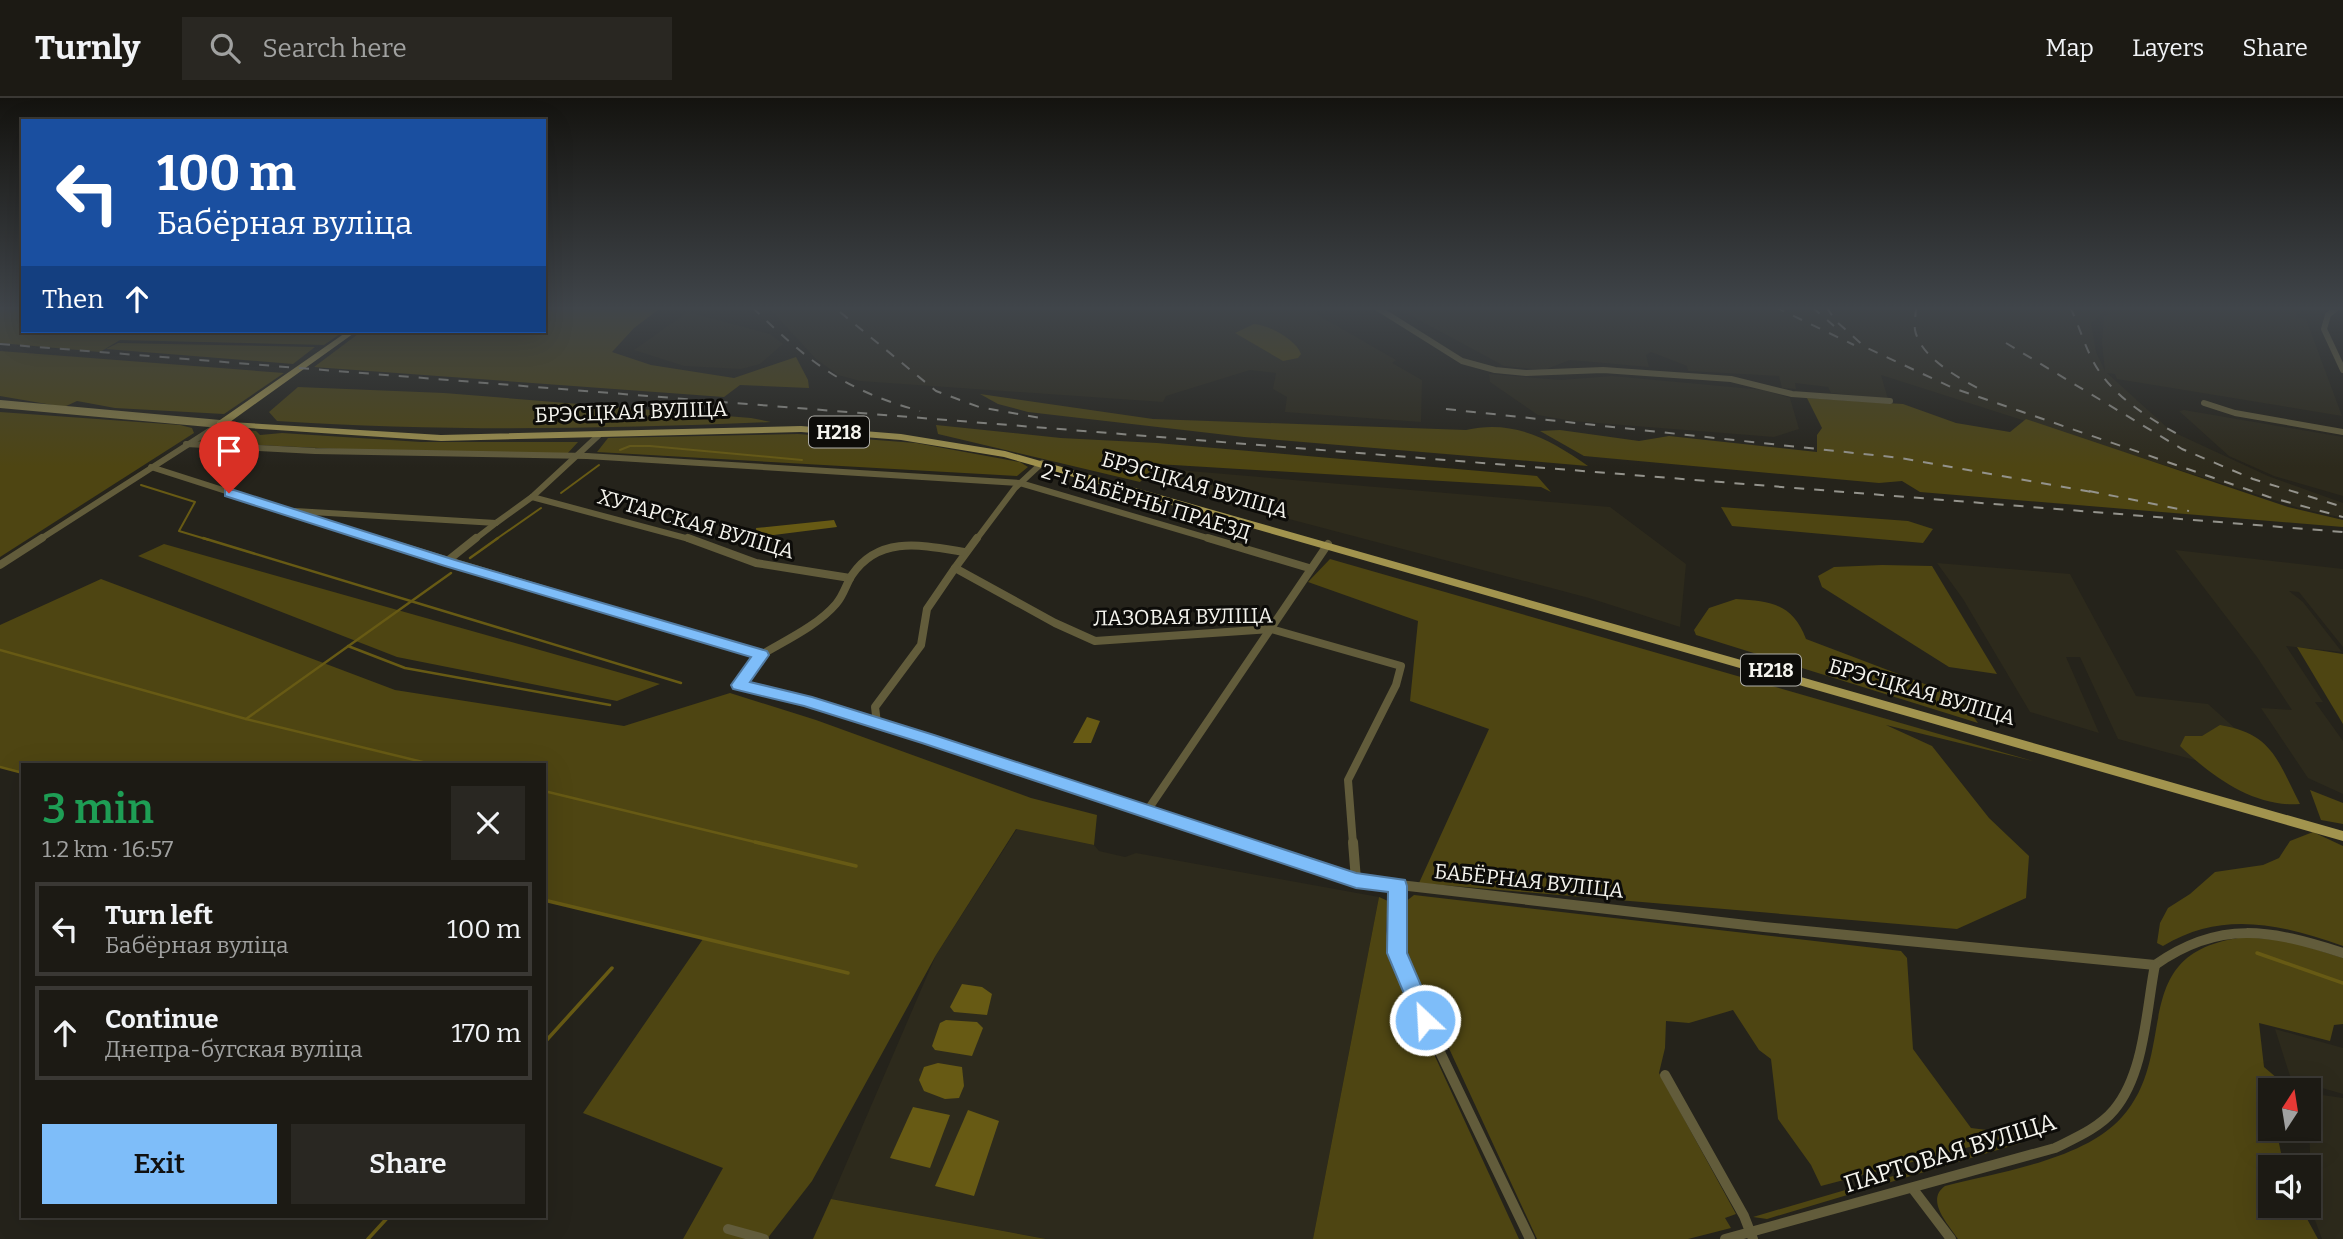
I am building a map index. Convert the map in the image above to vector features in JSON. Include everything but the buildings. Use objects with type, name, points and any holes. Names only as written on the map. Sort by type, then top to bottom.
[{"type":"main road","points":[[220,424],[311,360]]},
{"type":"main road","name":"БРЭСЦКАЯ ВУЛІЦА","points":[[0,404],[220,424],[430,438],[800,429],[913,439],[1042,463],[2343,836]]},
{"type":"street","points":[[1461,360],[1495,370],[1526,373],[1603,370],[1731,379],[1792,394],[1890,401]]},
{"type":"street","points":[[2204,403],[2235,414],[2343,432]]},
{"type":"street","points":[[0,565],[220,424]]},
{"type":"street","points":[[446,562],[533,497],[599,435]]},
{"type":"street","points":[[187,444],[315,451],[576,456],[1020,482],[1042,463]]},
{"type":"street","points":[[151,467],[446,562],[761,655],[832,609],[846,592],[850,578],[881,548],[902,542],[964,552],[927,609],[921,645],[877,705],[877,723]]},
{"type":"street","name":"2-І БАБЁРНЫ ПРАЕЗД","points":[[964,552],[1020,482],[1309,568]]},
{"type":"street","name":"ХУТАРСКАЯ ВУЛІЦА","points":[[533,497],[679,535],[755,563],[850,578]]},
{"type":"street","points":[[282,510],[496,523]]},
{"type":"street","points":[[1147,811],[1271,629],[1309,568],[1328,544]]},
{"type":"street","name":"ЛАЗОВАЯ ВУЛІЦА","points":[[955,568],[1055,624],[1095,640],[1271,629],[1401,666],[1396,685],[1348,780],[1356,880]]},
{"type":"street","name":"БАБЁРНАЯ ВУЛІЦА","points":[[761,655],[739,685],[806,701],[877,723],[1356,880],[2155,965]]},
{"type":"street","points":[[1398,886],[1397,953],[1413,996],[1530,1239]]},
{"type":"street","points":[[2155,965],[2174,949],[2208,936],[2240,931],[2277,934],[2343,953]]},
{"type":"street","name":"ПАРТОВАЯ ВУЛІЦА","points":[[1725,1239],[1751,1236],[2055,1148],[2091,1129],[2114,1110],[2128,1089],[2155,965]]},
{"type":"street","points":[[1665,1075],[1744,1216],[1751,1236]]},
{"type":"street","points":[[1913,1189],[1951,1239]]},
{"type":"street","points":[[728,1229],[764,1239]]},
{"type":"shaded area","points":[[0,360],[119,360],[284,373],[224,414],[115,408],[77,401],[64,407],[0,396]]},
{"type":"shaded area","points":[[246,360],[298,360],[293,364]]},
{"type":"shaded area","points":[[323,360],[637,360],[651,365],[734,378],[786,360],[798,360],[809,388],[740,385],[724,397],[314,367]]},
{"type":"shaded area","points":[[666,360],[764,360],[741,369],[684,366]]},
{"type":"shaded area","points":[[818,360],[1396,360],[1392,363],[1422,380],[1421,422],[1285,412],[1287,397],[1273,389],[1276,373],[1250,370],[1166,396],[1163,402],[860,381],[838,375]]},
{"type":"shaded area","points":[[1493,360],[1569,360],[1544,370],[1504,366]]},
{"type":"shaded area","points":[[1573,360],[1647,360],[1649,367]]},
{"type":"shaded area","points":[[1672,360],[2100,360],[2105,371],[2104,360],[2321,360],[2342,416],[2117,379],[2115,374],[2107,373],[2171,431],[2268,476],[2343,503],[2343,518],[2299,508],[1881,375],[1888,399],[1831,393],[1828,387],[1795,383],[1796,389],[1782,388],[1779,376],[1688,371],[1687,366]]},
{"type":"shaded area","points":[[1489,374],[1561,380],[1612,376],[1764,390],[1790,398],[1799,429],[1774,437],[1572,421],[1538,415],[1490,382]]},
{"type":"shaded area","points":[[298,387],[444,393],[751,418],[771,422],[524,428],[401,427],[277,421],[269,412]]},
{"type":"shaded area","points":[[980,394],[1153,419],[1466,430],[1500,427],[1515,429],[1545,440],[1588,466],[1244,437],[1028,412],[998,404]]},
{"type":"shaded area","points":[[1807,398],[1903,404],[1956,423],[2010,432],[2026,419],[2288,507],[2343,520],[2343,527],[1920,492],[1902,481],[1879,483],[1584,456],[1540,431],[1560,430],[1639,441],[1669,436],[1817,452],[1817,435],[1822,428]]},
{"type":"shaded area","points":[[2179,411],[2343,437],[2343,496],[2274,476],[2229,456]]},
{"type":"shaded area","points":[[0,412],[180,425],[192,428],[194,433],[0,557]]},
{"type":"shaded area","points":[[936,425],[1061,438],[1157,443],[1537,476],[1551,492],[1541,487],[1157,464],[1140,482],[938,434]]},
{"type":"shaded area","points":[[224,428],[256,431],[260,435],[282,433],[421,442],[578,442],[567,454],[378,451],[197,442]]},
{"type":"shaded area","points":[[798,434],[916,443],[1020,462],[1028,467],[1017,476],[597,452],[608,438]]},
{"type":"shaded area","points":[[1158,470],[1610,507],[1686,564],[1680,627],[1589,598],[1149,482]]},
{"type":"shaded area","points":[[1721,507],[1908,521],[1933,529],[1923,543],[1732,526]]},
{"type":"shaded area","points":[[834,520],[837,527],[757,537],[756,528]]},
{"type":"shaded area","points":[[164,544],[660,684],[617,701],[397,657],[138,556]]},
{"type":"shaded area","points":[[2175,550],[2343,569],[2343,647],[2299,592],[2289,591],[2303,602],[2342,652],[2286,646],[2323,702],[2315,702],[2343,741],[2343,794],[2308,778],[2261,708],[2292,710],[2257,657]]},
{"type":"shaded area","points":[[1330,559],[2033,761],[1886,725],[1932,746],[1989,818],[2029,856],[2026,898],[1957,929],[1419,883],[1489,729],[1410,701],[1418,621],[1308,582]]},
{"type":"shaded area","points":[[1937,563],[2070,574],[2136,696],[2208,704],[2248,740],[2264,779],[2118,739],[2080,657],[2066,657],[2099,733],[2030,712],[1963,599]]},
{"type":"shaded area","points":[[1932,566],[1997,674],[1949,667],[1822,587],[1818,576],[1834,567]]},
{"type":"shaded area","points":[[101,579],[395,690],[624,726],[730,693],[816,720],[1031,798],[1097,815],[1094,845],[1016,829],[936,955],[812,1181],[767,1239],[683,1239],[723,1168],[583,1113],[703,939],[546,900],[546,763],[21,763],[21,772],[0,767],[0,625]]},
{"type":"shaded area","points":[[1736,599],[1770,603],[1795,618],[1806,639],[1959,697],[1978,723],[1696,635],[1694,630],[1709,608]]},
{"type":"shaded area","points":[[2297,647],[2343,654],[2343,724]]},
{"type":"shaded area","points":[[1087,717],[1100,721],[1091,743],[1073,743]]},
{"type":"shaded area","points":[[2220,725],[2238,729],[2263,742],[2279,762],[2300,804],[2267,801],[2235,788],[2180,746],[2185,736],[2202,736]]},
{"type":"shaded area","points":[[2310,790],[2343,803],[2343,824],[2321,820]]},
{"type":"shaded area","points":[[1017,829],[1094,845],[1099,851],[1125,857],[1136,853],[1379,897],[1313,1239],[1046,1239],[831,1199],[936,955]]},
{"type":"shaded area","points":[[2313,832],[2343,846],[2343,946],[2297,932],[2252,924],[2207,928],[2163,946],[2157,943],[2160,923],[2168,908],[2190,894],[2215,872],[2263,865],[2279,858],[2290,841]]},
{"type":"shaded area","points":[[1414,895],[1901,951],[1907,958],[1913,1049],[1971,1128],[2019,1134],[1821,1186],[1811,1165],[1778,1119],[1771,1059],[1759,1050],[1733,1010],[1689,1023],[1666,1021],[1665,1048],[1659,1073],[1736,1214],[1725,1218],[1731,1228],[1688,1239],[1537,1239],[1411,966],[1407,952],[1404,903]]},
{"type":"shaded area","points":[[1379,897],[1388,901],[1386,931],[1393,965],[1519,1239],[1313,1239]]},
{"type":"shaded area","points":[[2246,937],[2289,941],[2343,958],[2343,1024],[2334,1025],[2330,1041],[2259,1023],[2264,1067],[2277,1078],[2258,1078],[2258,1141],[2279,1141],[2281,1155],[2258,1155],[2258,1218],[2307,1218],[2318,1239],[1958,1239],[1938,1205],[1939,1192],[1945,1186],[2064,1154],[2106,1132],[2122,1117],[2140,1091],[2149,1063],[2160,1007],[2169,982],[2183,962],[2208,946]]},
{"type":"shaded area","points":[[962,984],[982,987],[992,994],[987,1015],[954,1012],[950,1007]]},
{"type":"shaded area","points":[[946,1020],[977,1022],[983,1028],[972,1056],[935,1050],[932,1046],[940,1023]]},
{"type":"shaded area","points":[[2275,1029],[2343,1048],[2343,1094],[2321,1088],[2321,1078],[2291,1078]]},
{"type":"shaded area","points":[[938,1063],[962,1067],[964,1086],[959,1098],[945,1099],[924,1091],[919,1080],[924,1067]]},
{"type":"shaded area","points":[[2321,1095],[2343,1098],[2343,1239],[2322,1239],[2314,1218],[2321,1218],[2321,1155],[2310,1155],[2310,1141],[2321,1141]]},
{"type":"shaded area","points":[[913,1107],[950,1115],[930,1168],[890,1158]]},
{"type":"shaded area","points":[[968,1110],[999,1121],[974,1196],[935,1186]]},
{"type":"shaded area","points":[[2016,1140],[2021,1143],[1767,1219],[1753,1217]]},
{"type":"shaded area","points":[[831,1199],[1046,1239],[813,1239]]},
{"type":"waterway","points":[[620,450],[630,446],[650,446],[802,460]]},
{"type":"waterway","points":[[561,493],[599,465]]},
{"type":"waterway","points":[[141,485],[195,502],[179,531],[209,540]]},
{"type":"waterway","points":[[495,540],[541,508]]},
{"type":"waterway","points":[[203,538],[411,601]]},
{"type":"waterway","points":[[470,558],[498,538]]},
{"type":"waterway","points":[[411,601],[451,573]]},
{"type":"waterway","points":[[348,646],[411,601]]},
{"type":"waterway","points":[[411,601],[681,683]]},
{"type":"waterway","points":[[246,719],[348,646]]},
{"type":"waterway","points":[[348,646],[405,668],[610,705]]},
{"type":"waterway","points":[[0,650],[246,719]]},
{"type":"waterway","points":[[246,719],[427,763]]},
{"type":"waterway","points":[[0,767],[21,772]]},
{"type":"waterway","points":[[546,791],[763,844]]},
{"type":"waterway","points":[[755,842],[856,866]]},
{"type":"waterway","points":[[546,900],[848,973]]},
{"type":"waterway","points":[[2257,953],[2343,983]]},
{"type":"waterway","points":[[546,1041],[612,968]]},
{"type":"waterway","points":[[368,1239],[387,1218]]},
{"type":"railway","points":[[202,360],[2343,532]]},
{"type":"railway","points":[[812,360],[869,393],[920,411]]},
{"type":"railway","points":[[899,360],[936,391],[979,407],[1046,419]]},
{"type":"railway","points":[[1893,360],[1953,388],[2269,497],[2343,517]]},
{"type":"railway","points":[[1935,360],[1985,392]]},
{"type":"railway","points":[[2035,360],[2182,449],[2253,479],[2340,506]]},
{"type":"railway","points":[[2093,360],[2117,392],[2153,420],[2179,435]]},
{"type":"railway","points":[[1446,409],[1901,458],[2098,493]]},
{"type":"railway","points":[[2089,491],[2189,511]]},
{"type":"route","points":[[229,493],[450,563],[761,655],[739,685],[806,701],[928,739],[1356,880],[1398,886],[1397,953],[1425,1020]]}]
